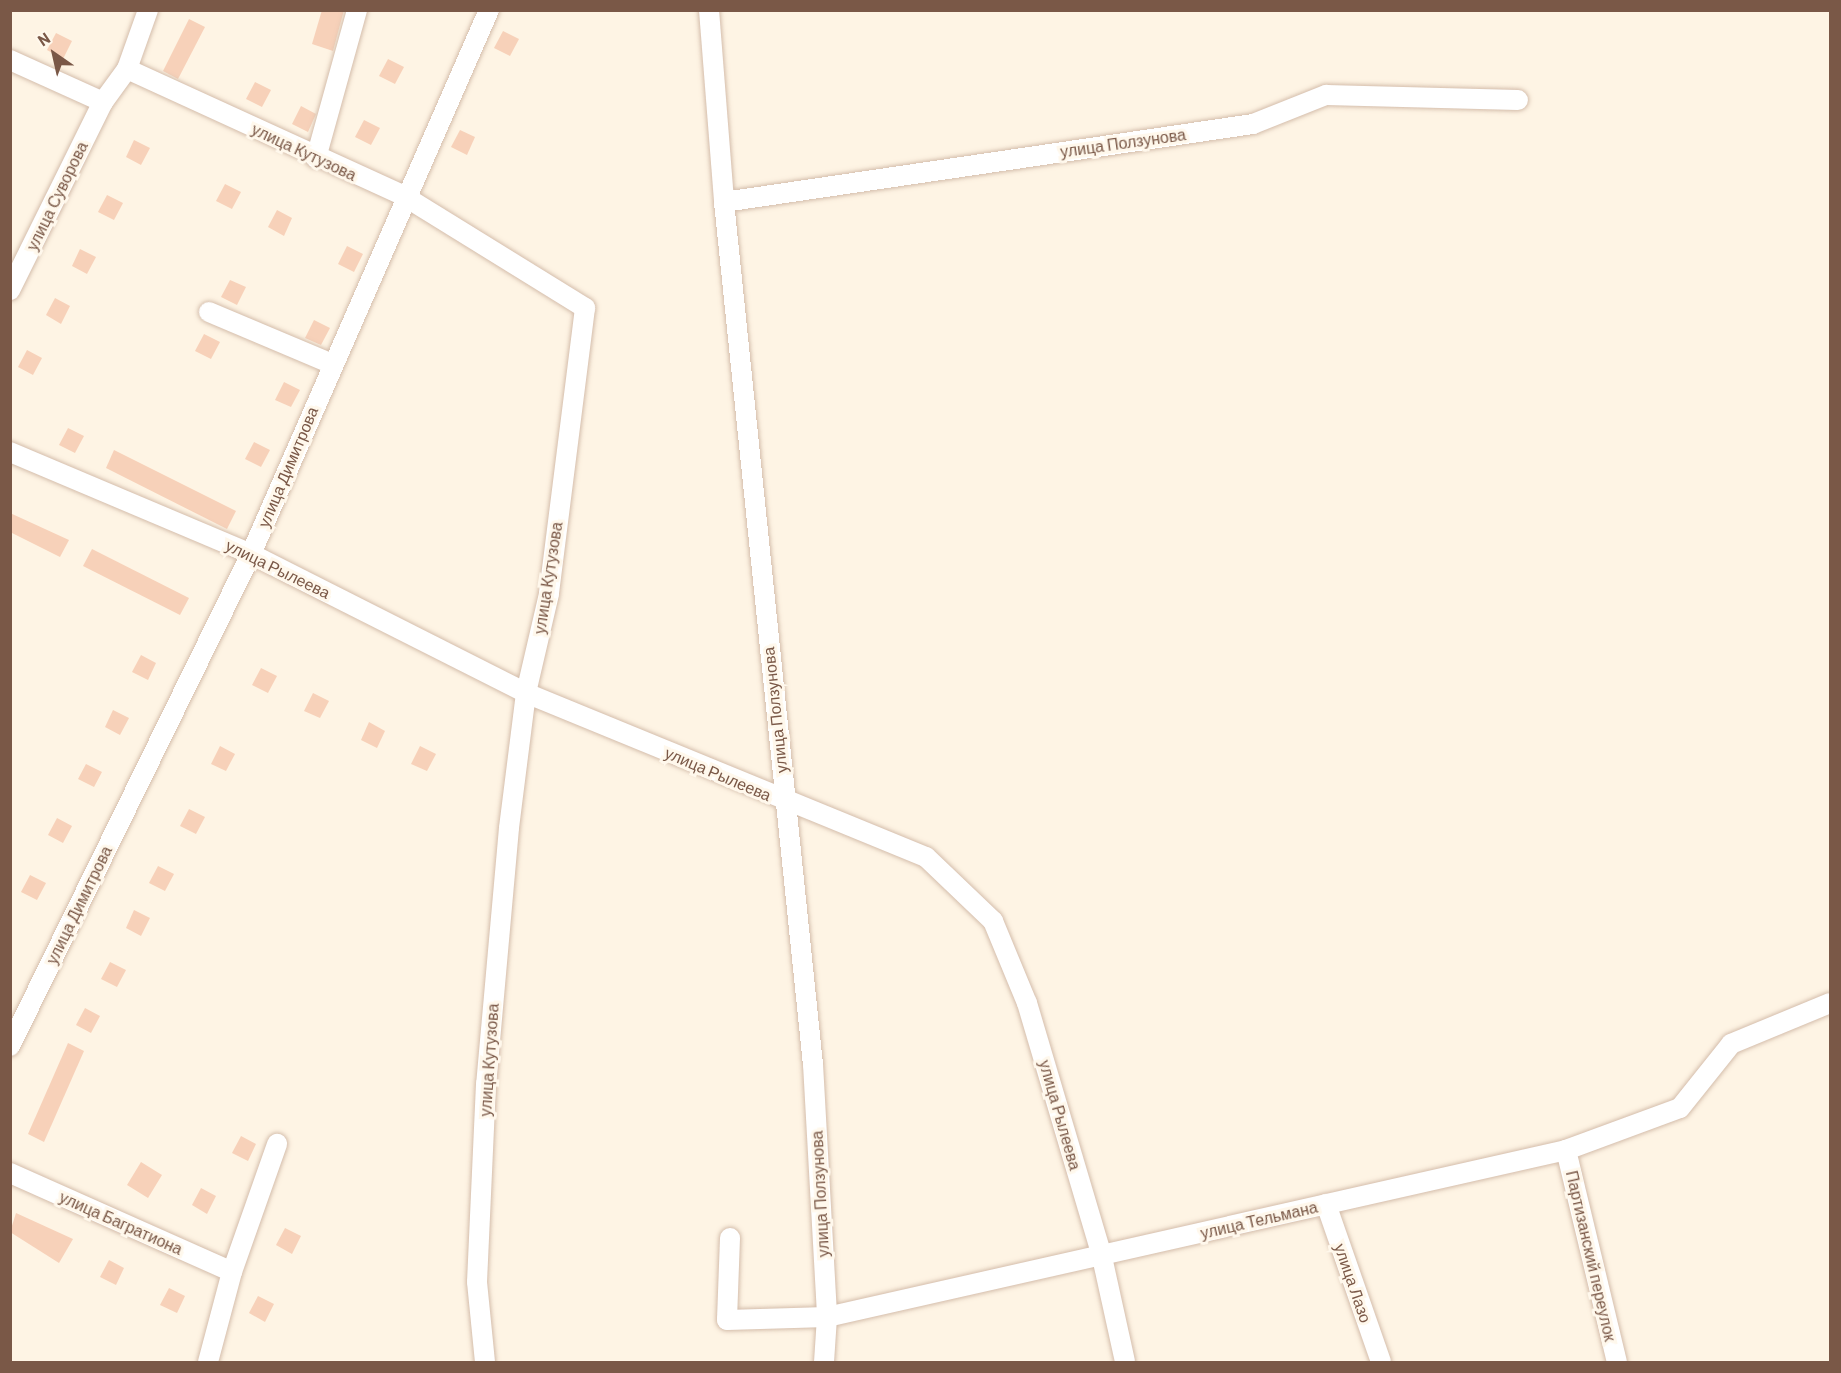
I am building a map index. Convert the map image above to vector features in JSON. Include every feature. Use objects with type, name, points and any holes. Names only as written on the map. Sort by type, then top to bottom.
[{"type":"street","name":"улица Суворова","points":[[10,290],[103,102],[128,69],[148,10]]},
{"type":"street","points":[[316,159],[357,10]]},
{"type":"street","name":"улица Димитрова","points":[[10,1046],[251,554],[404,196],[489,10]]},
{"type":"street","name":"улица Ползунова","points":[[709,10],[724,201],[784,802],[813,1064],[827,1317],[824,1362]]},
{"type":"street","points":[[10,60],[103,102]]},
{"type":"street","name":"улица Кутузова","points":[[128,69],[316,159],[404,196],[585,308],[549,594],[526,693],[486,1084],[477,1282],[485,1362]]},
{"type":"street","name":"улица Ползунова","points":[[724,201],[1253,124],[1326,95],[1518,100]]},
{"type":"street","points":[[209,312],[332,364]]},
{"type":"street","name":"улица Рылеева","points":[[10,452],[251,554],[526,693],[784,802],[926,857],[993,921],[1027,1003],[1102,1257],[1125,1362]]},
{"type":"street","name":"улица Тельмана","points":[[730,1238],[727,1320],[827,1317],[1102,1257],[1566,1150],[1680,1108],[1731,1044],[1830,1003]]},
{"type":"street","points":[[208,1362],[231,1272],[278,1144]]},
{"type":"street","name":"Партизанский переулок","points":[[1566,1150],[1617,1362]]},
{"type":"street","name":"улица Багратиона","points":[[10,1173],[231,1272]]},
{"type":"street","name":"улица Лазо","points":[[1326,1204],[1381,1362]]},
{"type":"building","points":[[322,10],[344,10],[333,51],[312,44]]},
{"type":"building","points":[[189,19],[205,27],[178,79],[163,71]]},
{"type":"building","points":[[503,31],[519,39],[510,56],[494,48]]},
{"type":"building","points":[[56,33],[72,41],[63,59],[47,50]]},
{"type":"building","points":[[388,59],[404,67],[395,84],[379,76]]},
{"type":"building","points":[[255,82],[271,90],[262,107],[246,99]]},
{"type":"building","points":[[301,106],[316,114],[308,132],[292,124]]},
{"type":"building","points":[[364,120],[380,128],[371,145],[355,137]]},
{"type":"building","points":[[460,130],[475,137],[467,155],[451,147]]},
{"type":"building","points":[[134,140],[150,148],[141,165],[126,157]]},
{"type":"building","points":[[225,184],[241,192],[232,209],[216,201]]},
{"type":"building","points":[[107,195],[123,203],[114,220],[98,212]]},
{"type":"building","points":[[277,210],[292,218],[284,236],[268,227]]},
{"type":"building","points":[[347,246],[363,254],[354,272],[338,264]]},
{"type":"building","points":[[80,249],[96,257],[87,274],[72,266]]},
{"type":"building","points":[[230,280],[246,287],[237,305],[221,297]]},
{"type":"building","points":[[55,298],[70,306],[61,324],[46,315]]},
{"type":"building","points":[[314,320],[330,328],[321,345],[305,338]]},
{"type":"building","points":[[204,334],[220,342],[211,359],[195,351]]},
{"type":"building","points":[[27,350],[42,358],[33,375],[18,367]]},
{"type":"building","points":[[284,382],[300,390],[291,407],[275,400]]},
{"type":"building","points":[[68,428],[84,436],[75,453],[59,445]]},
{"type":"building","points":[[254,442],[270,450],[261,467],[245,459]]},
{"type":"building","points":[[114,450],[236,511],[227,529],[106,468]]},
{"type":"building","points":[[10,513],[69,540],[60,557],[10,532]]},
{"type":"building","points":[[92,549],[189,598],[180,615],[83,566]]},
{"type":"building","points":[[141,655],[156,663],[148,680],[132,672]]},
{"type":"building","points":[[261,668],[277,676],[268,693],[252,685]]},
{"type":"building","points":[[313,693],[329,701],[320,718],[304,711]]},
{"type":"building","points":[[113,710],[129,718],[120,735],[105,727]]},
{"type":"building","points":[[369,722],[385,731],[377,748],[361,740]]},
{"type":"building","points":[[220,746],[235,754],[226,771],[211,764]]},
{"type":"building","points":[[420,746],[436,754],[427,771],[411,764]]},
{"type":"building","points":[[86,764],[102,772],[94,787],[78,779]]},
{"type":"building","points":[[189,809],[205,817],[196,834],[180,826]]},
{"type":"building","points":[[57,818],[72,826],[63,843],[48,835]]},
{"type":"building","points":[[158,866],[174,874],[165,891],[149,883]]},
{"type":"building","points":[[30,875],[46,883],[37,900],[21,892]]},
{"type":"building","points":[[134,910],[150,918],[141,936],[126,928]]},
{"type":"building","points":[[110,962],[126,970],[117,987],[101,979]]},
{"type":"building","points":[[85,1008],[100,1016],[91,1033],[76,1025]]},
{"type":"building","points":[[68,1043],[84,1051],[44,1142],[28,1134]]},
{"type":"building","points":[[241,1136],[256,1144],[248,1161],[232,1153]]},
{"type":"building","points":[[141,1162],[162,1175],[148,1198],[127,1185]]},
{"type":"building","points":[[201,1188],[216,1196],[207,1214],[192,1205]]},
{"type":"building","points":[[16,1213],[73,1239],[59,1263],[10,1232]]},
{"type":"building","points":[[285,1228],[301,1236],[292,1254],[276,1245]]},
{"type":"building","points":[[109,1260],[124,1268],[116,1285],[100,1277]]},
{"type":"building","points":[[169,1288],[185,1296],[177,1313],[160,1305]]},
{"type":"building","points":[[258,1296],[274,1304],[265,1322],[249,1313]]}]
